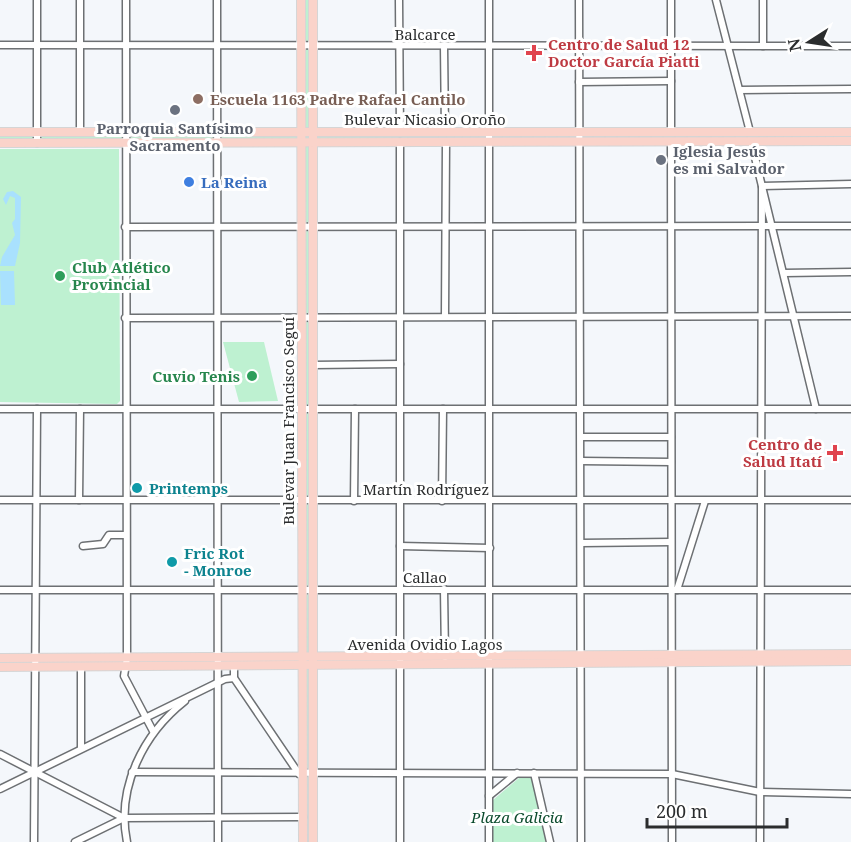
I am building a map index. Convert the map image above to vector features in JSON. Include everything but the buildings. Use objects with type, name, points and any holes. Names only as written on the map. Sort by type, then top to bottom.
[{"type":"main road","name":"Bulevar Juan Francisco Seguí","points":[[301,0],[301,774],[303,842]]},
{"type":"main road","name":"Bulevar Juan Francisco Seguí","points":[[313,0],[313,842]]},
{"type":"main road","name":"Bulevar Nicasio Oroño","points":[[0,132],[851,132]]},
{"type":"main road","name":"Bulevar Nicasio Oroño","points":[[0,143],[851,141]]},
{"type":"main road","name":"Avenida Ovidio Lagos","points":[[0,668],[36,663],[581,661],[851,654]]},
{"type":"main road","name":"Avenida Ovidio Lagos","points":[[400,661],[445,657],[489,661]]},
{"type":"main road","name":"Avenida Ovidio Lagos","points":[[0,658],[81,667],[126,662]]},
{"type":"main road","name":"Avenida Ovidio Lagos","points":[[761,658],[851,661]]},
{"type":"main road","name":"Avenida Ovidio Lagos","points":[[218,662],[234,666],[302,662]]},
{"type":"street","points":[[37,0],[37,143]]},
{"type":"street","points":[[80,0],[80,132]]},
{"type":"street","points":[[126,0],[124,143],[127,590],[124,676],[153,732]]},
{"type":"street","points":[[217,0],[218,842]]},
{"type":"street","points":[[399,0],[400,132]]},
{"type":"street","points":[[489,0],[489,842]]},
{"type":"street","points":[[579,0],[581,842]]},
{"type":"street","points":[[671,0],[671,132]]},
{"type":"street","points":[[716,0],[750,132]]},
{"type":"street","points":[[763,0],[763,46]]},
{"type":"street","name":"Balcarce","points":[[0,45],[851,46]]},
{"type":"street","points":[[444,46],[446,132]]},
{"type":"street","points":[[579,82],[671,81]]},
{"type":"street","points":[[740,90],[851,89]]},
{"type":"street","points":[[671,141],[671,542],[674,590],[672,842]]},
{"type":"street","points":[[751,141],[816,409]]},
{"type":"street","points":[[400,142],[400,842]]},
{"type":"street","points":[[445,316],[446,142]]},
{"type":"street","points":[[762,186],[851,184]]},
{"type":"street","points":[[760,842],[762,186]]},
{"type":"street","points":[[125,227],[851,226]]},
{"type":"street","points":[[784,273],[851,272]]},
{"type":"street","points":[[125,318],[851,316]]},
{"type":"street","points":[[312,365],[400,364]]},
{"type":"street","points":[[0,409],[851,409]]},
{"type":"street","points":[[34,842],[37,409]]},
{"type":"street","points":[[79,500],[80,409]]},
{"type":"street","points":[[354,501],[355,409]]},
{"type":"street","points":[[442,501],[443,409]]},
{"type":"street","points":[[581,437],[671,437]]},
{"type":"street","points":[[581,461],[671,462]]},
{"type":"street","name":"Martín Rodríguez","points":[[0,500],[851,500]]},
{"type":"street","points":[[674,590],[705,501]]},
{"type":"street","points":[[83,546],[103,544],[108,535],[126,535]]},
{"type":"street","points":[[581,543],[671,542]]},
{"type":"street","points":[[400,546],[490,548]]},
{"type":"street","points":[[444,589],[445,657]]},
{"type":"street","name":"Callao","points":[[0,590],[851,590]]},
{"type":"street","points":[[234,666],[234,678],[301,774]]},
{"type":"street","points":[[81,667],[81,748]]},
{"type":"street","points":[[0,789],[218,682],[234,678]]},
{"type":"street","points":[[127,842],[123,818],[132,772],[153,732],[195,693]]},
{"type":"street","points":[[0,754],[123,818]]},
{"type":"street","points":[[132,772],[672,774],[760,792],[851,794]]},
{"type":"street","points":[[489,796],[517,772]]},
{"type":"street","points":[[534,772],[550,842]]},
{"type":"street","points":[[75,842],[123,818],[303,817]]},
{"type":"green space","points":[[301,0],[313,0],[313,132],[851,132],[851,141],[313,142],[313,842],[303,842],[301,143],[0,143],[0,132],[301,132]]},
{"type":"green space","name":"Club Atlético Provincial","points":[[0,149],[119,149],[120,401],[117,404],[0,402]]},
{"type":"green space","name":"Cuvio Tenis","points":[[223,342],[264,342],[278,401],[239,402]]},
{"type":"green space","name":"Plaza Galicia","points":[[519,778],[532,778],[547,842],[493,842],[493,800]]},
{"type":"water","points":[[13,191],[21,197],[20,243],[15,266],[0,266],[2,257],[15,235],[12,223],[15,219],[15,198],[10,196],[6,205],[3,199],[7,192]]},
{"type":"water","points":[[0,271],[14,271],[15,305],[1,305]]},
{"type":"place","name":"Centro de Salud 12 Doctor García Piatti","points":[[534,53]]},
{"type":"place","name":"Escuela 1163 Padre Rafael Cantilo","points":[[198,99]]},
{"type":"place","name":"Parroquia Santísimo Sacramento","points":[[175,110]]},
{"type":"place","name":"Iglesia Jesús es mi Salvador","points":[[661,160]]},
{"type":"place","name":"La Reina","points":[[189,182]]},
{"type":"place","name":"Club Atlético Provincial","points":[[60,276]]},
{"type":"place","name":"Cuvio Tenis","points":[[252,376]]},
{"type":"place","name":"Centro de Salud Itatí","points":[[835,453]]},
{"type":"place","name":"Printemps","points":[[137,488]]},
{"type":"place","name":"Fric Rot - Monroe","points":[[172,562]]}]
